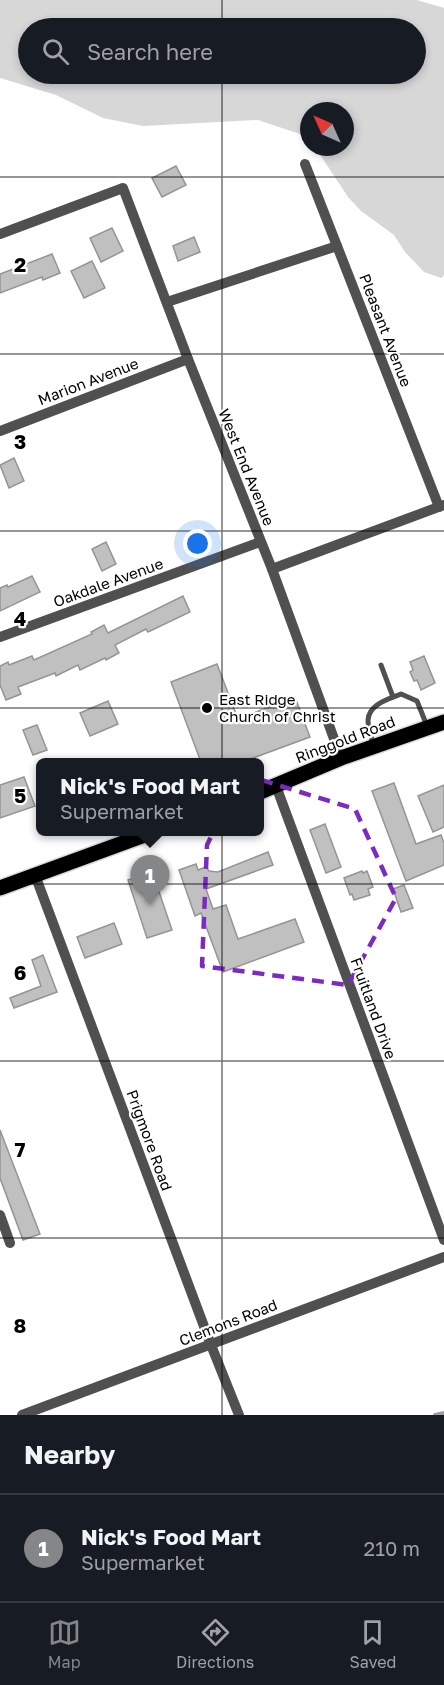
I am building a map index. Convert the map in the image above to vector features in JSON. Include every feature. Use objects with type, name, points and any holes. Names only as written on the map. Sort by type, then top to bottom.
[{"type":"main road","name":"Ringgold Road","points":[[264,790],[341,758],[444,722]]},
{"type":"main road","points":[[0,888],[140,836]]},
{"type":"street","name":"Pleasant Avenue","points":[[305,164],[442,506]]},
{"type":"street","name":"West End Avenue","points":[[0,234],[123,188],[260,542],[273,569],[341,758]]},
{"type":"street","points":[[167,302],[337,246]]},
{"type":"street","name":"Marion Avenue","points":[[0,431],[188,359]]},
{"type":"street","points":[[273,569],[442,506]]},
{"type":"street","name":"Oakdale Avenue","points":[[0,637],[260,542]]},
{"type":"street","name":"Fruitland Drive","points":[[276,786],[444,1240]]},
{"type":"street","name":"Prigmore Road","points":[[35,875],[239,1415]]},
{"type":"street","points":[[0,1215],[10,1243]]},
{"type":"street","name":"Clemons Road","points":[[22,1415],[444,1257]]},
{"type":"lane","points":[[381,665],[393,697]]},
{"type":"lane","points":[[374,746],[368,720],[380,702],[401,694],[417,701],[428,727]]},
{"type":"highlighted area","points":[[242,774],[355,809],[396,898],[348,985],[202,966],[207,845]]},
{"type":"shaded area","points":[[0,0],[417,0],[444,8],[444,275],[441,278],[424,272],[405,252],[394,235],[361,211],[348,197],[321,156],[354,156],[354,102],[300,102],[300,134],[258,120],[143,126],[103,118],[56,95],[20,84],[426,84],[426,18],[18,18],[18,83],[0,78]]},
{"type":"building","points":[[176,166],[186,185],[162,197],[152,178]]},
{"type":"building","points":[[112,228],[123,251],[101,262],[90,238]]},
{"type":"building","points":[[194,237],[200,252],[178,261],[173,246]]},
{"type":"building","points":[[52,254],[60,273],[43,280],[42,277],[0,293],[0,274]]},
{"type":"building","points":[[92,261],[105,288],[84,298],[71,271]]},
{"type":"building","points":[[14,458],[24,481],[9,488],[0,465]]},
{"type":"building","points":[[106,542],[116,564],[102,571],[92,549]]},
{"type":"building","points":[[32,576],[40,592],[0,611],[0,588],[7,585],[8,587]]},
{"type":"building","points":[[183,596],[190,612],[148,632],[146,629],[115,645],[119,653],[106,660],[105,658],[80,670],[78,665],[56,676],[55,673],[18,687],[21,694],[6,700],[0,685],[0,666],[32,656],[34,660],[92,634],[91,632],[104,625],[108,633]]},
{"type":"building","points":[[424,656],[435,683],[421,690],[417,680],[414,681],[410,672],[413,670],[410,662]]},
{"type":"building","name":"East Ridge Church of Christ","points":[[217,664],[238,719],[295,697],[310,737],[253,758],[200,758],[171,682]]},
{"type":"building","points":[[108,701],[118,724],[90,736],[80,713]]},
{"type":"building","points":[[37,725],[47,750],[33,755],[23,730]]},
{"type":"building","points":[[24,777],[35,806],[0,818],[0,785]]},
{"type":"building","points":[[394,783],[416,844],[441,835],[444,843],[444,865],[406,881],[372,791]]},
{"type":"building","points":[[444,785],[444,827],[433,832],[418,796]]},
{"type":"building","points":[[325,824],[341,867],[326,873],[310,830]]},
{"type":"building","points":[[268,852],[273,865],[206,889],[213,909],[226,905],[238,939],[295,919],[304,942],[223,972],[201,913],[195,916],[179,870],[196,864],[198,870],[206,867],[209,871],[218,872]]},
{"type":"building","points":[[152,871],[172,930],[147,938],[128,880]]},
{"type":"building","points":[[362,871],[363,873],[367,871],[373,887],[368,889],[370,895],[354,900],[344,878]]},
{"type":"building","points":[[404,885],[413,908],[401,912],[393,889]]},
{"type":"building","points":[[114,923],[122,944],[85,958],[77,937]]},
{"type":"building","points":[[43,955],[57,992],[14,1008],[10,998],[41,986],[32,960]]},
{"type":"building","points":[[0,1130],[40,1234],[23,1240],[0,1178]]},
{"type":"waterway","points":[[435,1415],[444,1413]]},
{"type":"place","name":"East Ridge Church of Christ","points":[[207,708]]},
{"type":"place","name":"Nick's Food Mart","points":[[150,905]]}]
